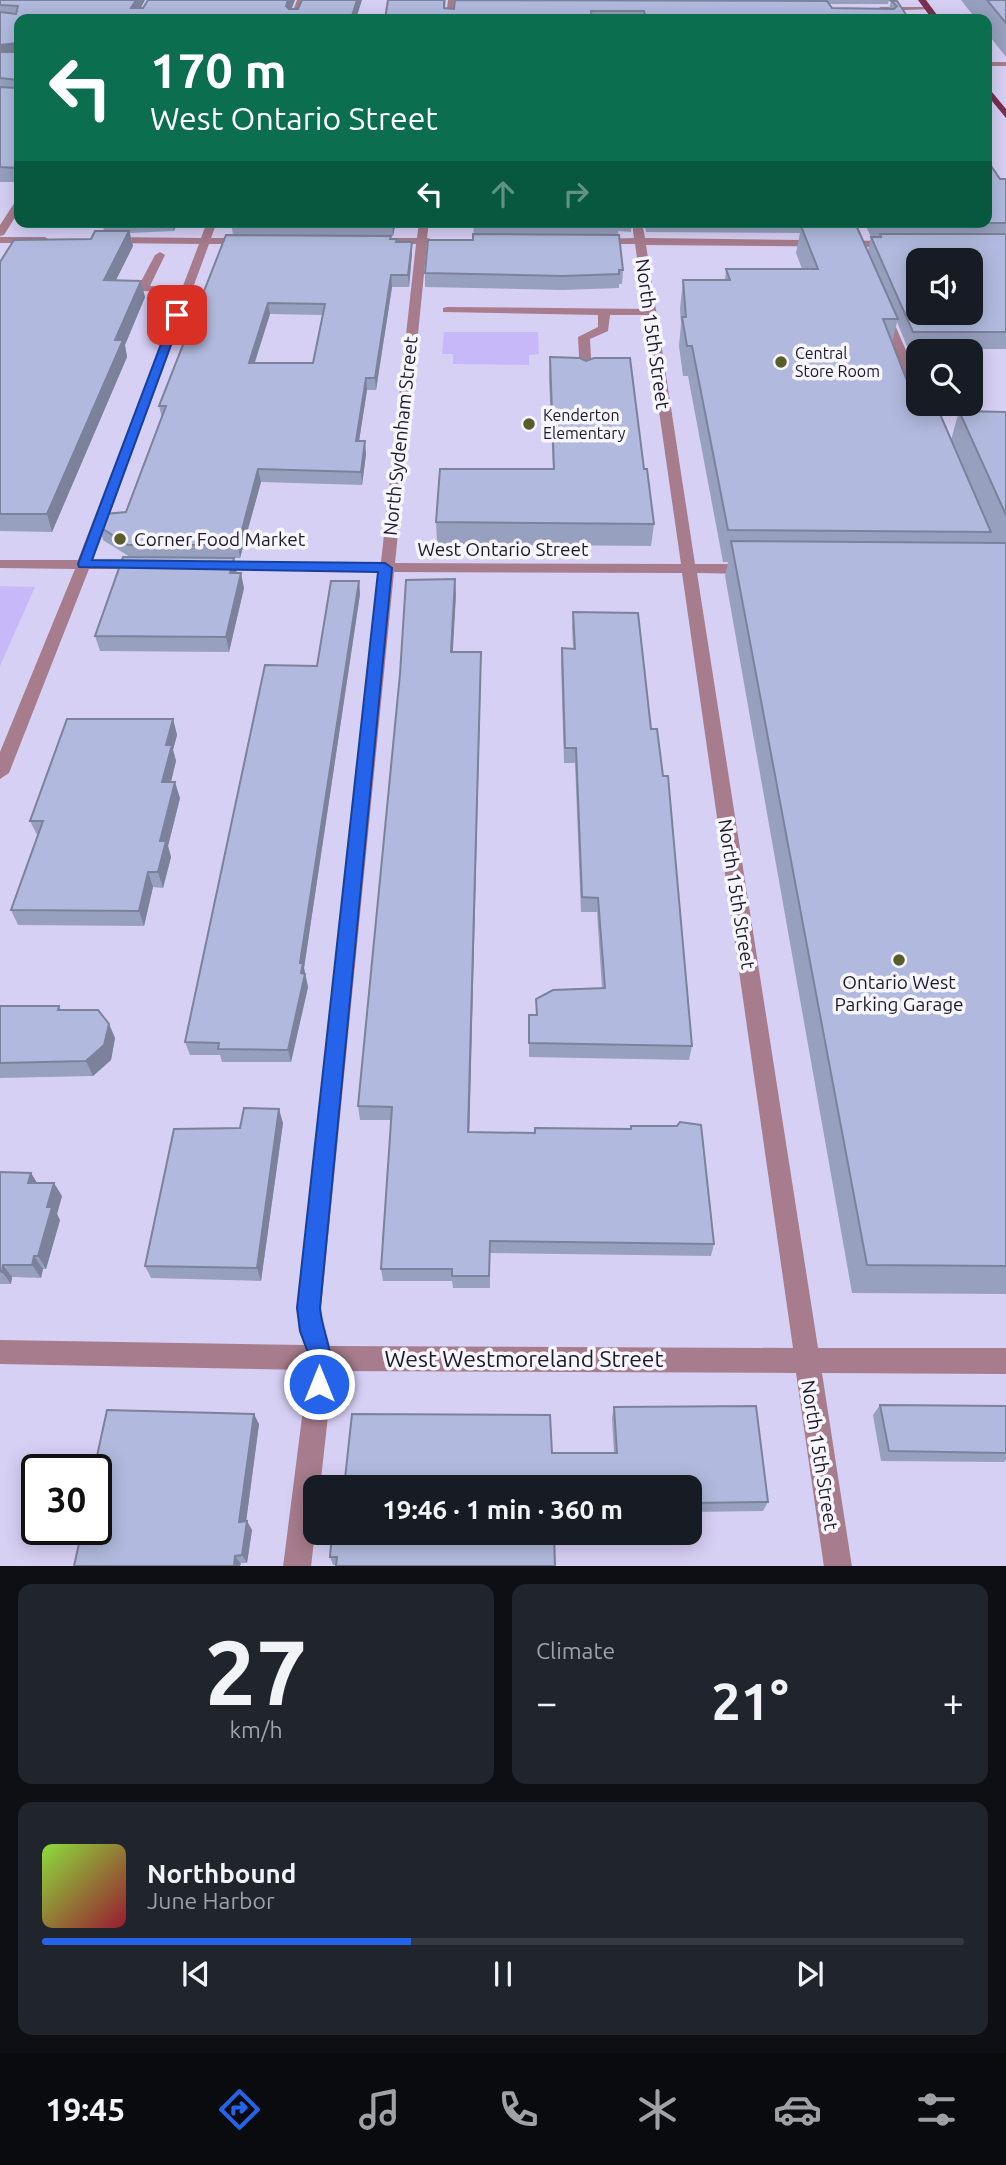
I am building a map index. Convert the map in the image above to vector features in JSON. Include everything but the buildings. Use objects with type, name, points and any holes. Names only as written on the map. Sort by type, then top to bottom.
[{"type":"main road","points":[[922,0],[932,14]]},
{"type":"main road","points":[[992,96],[1006,115]]},
{"type":"street","points":[[876,14],[873,13],[929,9]]},
{"type":"street","points":[[0,233],[14,212]]},
{"type":"street","points":[[0,773],[84,564],[210,228]]},
{"type":"street","name":"North Sydenham Street","points":[[297,1566],[322,1358],[311,1331],[309,1308],[385,568],[423,228]]},
{"type":"street","points":[[585,242],[638,232],[853,238],[910,244]]},
{"type":"street","name":"North 15th Street","points":[[638,232],[838,1566]]},
{"type":"street","points":[[853,238],[860,256]]},
{"type":"street","points":[[0,240],[55,240]]},
{"type":"street","points":[[96,240],[259,241]]},
{"type":"street","points":[[368,241],[449,241]]},
{"type":"street","points":[[160,255],[143,289],[187,290]]},
{"type":"street","points":[[881,306],[906,365]]},
{"type":"street","points":[[447,310],[650,312]]},
{"type":"street","points":[[586,376],[584,337],[604,328],[604,312]]},
{"type":"street","points":[[928,416],[944,456]]},
{"type":"street","points":[[0,564],[153,565]]},
{"type":"street","name":"West Ontario Street","points":[[194,565],[771,569]]},
{"type":"street","name":"West Westmoreland Street","points":[[0,1352],[322,1358],[1006,1361]]},
{"type":"shaded area","points":[[444,332],[538,332],[539,354],[529,355],[529,365],[453,364],[453,354],[442,354]]},
{"type":"shaded area","points":[[0,586],[35,587],[0,666]]},
{"type":"place","name":"Central Store Room","points":[[781,362]]},
{"type":"place","name":"Kenderton Elementary","points":[[529,424]]},
{"type":"place","name":"Corner Food Market","points":[[120,539]]},
{"type":"place","name":"Ontario West Parking Garage","points":[[899,960]]},
{"type":"route","points":[[177,315],[84,564],[385,568],[309,1308],[311,1331],[322,1358],[319,1384]]}]
